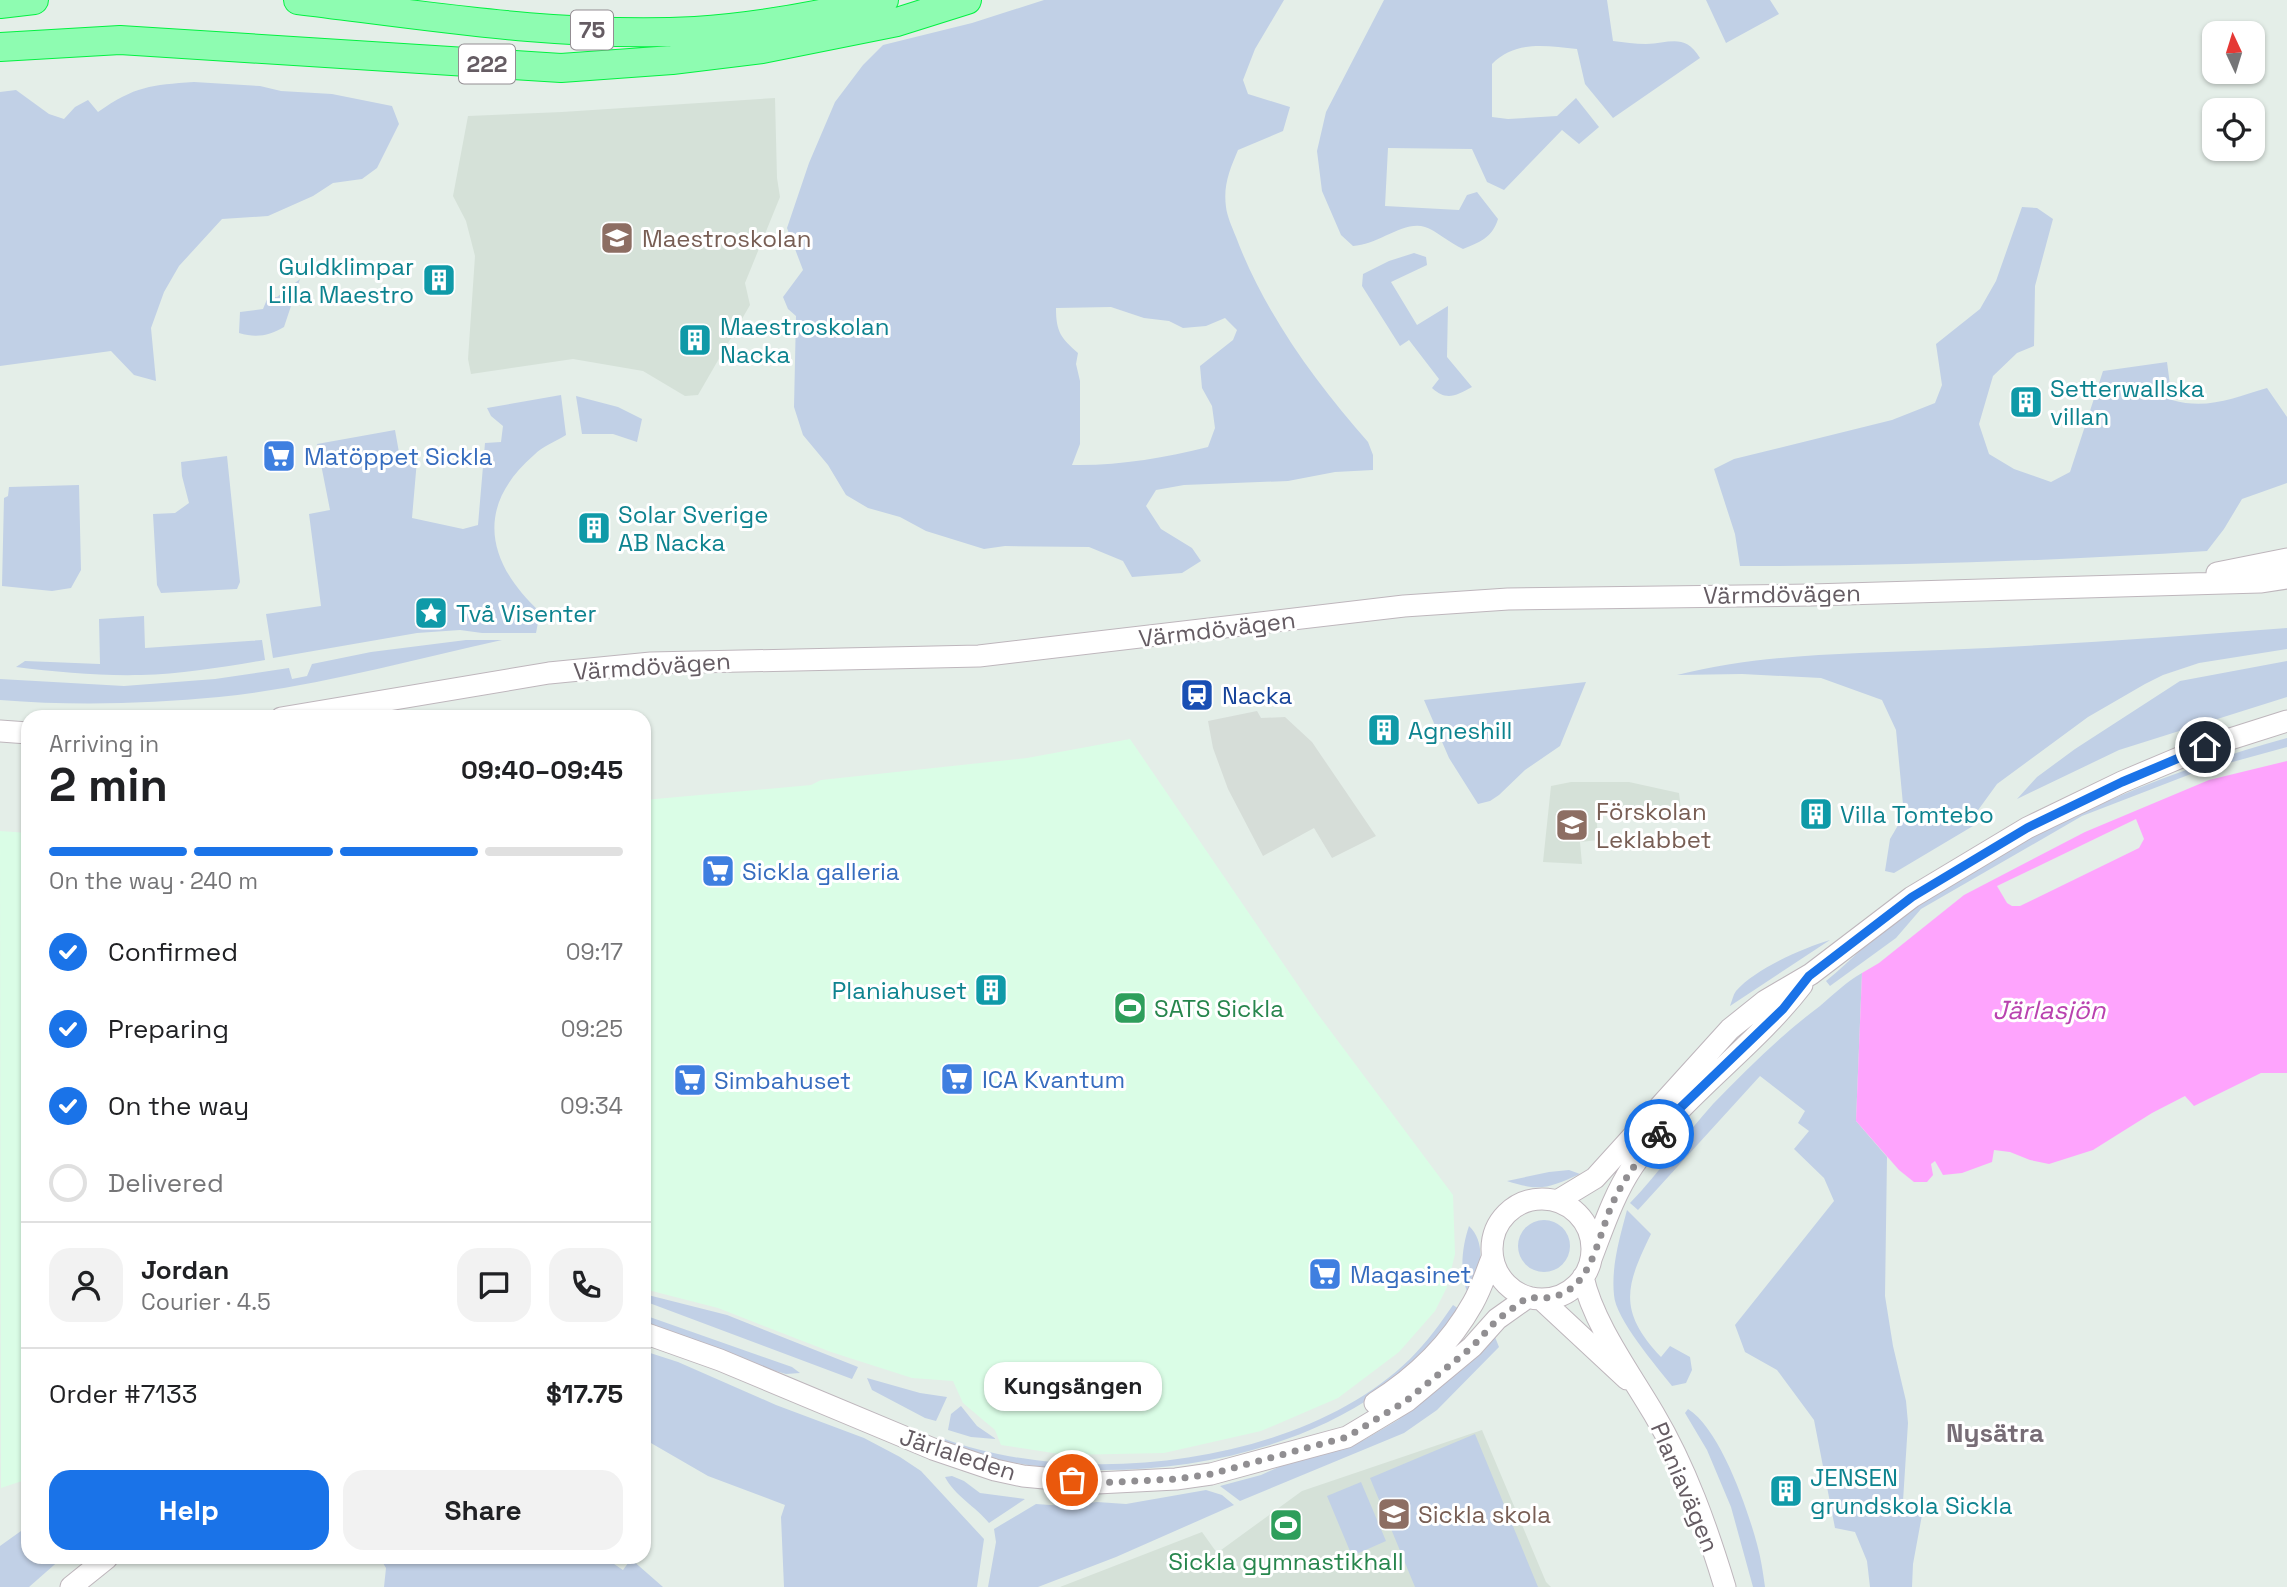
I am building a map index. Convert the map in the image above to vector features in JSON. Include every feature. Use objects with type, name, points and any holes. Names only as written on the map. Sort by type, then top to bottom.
[{"type":"highway","points":[[0,4],[34,0]]},
{"type":"highway","name":"75","points":[[298,0],[530,28],[608,31],[695,31],[833,12],[884,0]]},
{"type":"highway","name":"222","points":[[0,47],[120,40],[561,68],[671,60],[762,49],[897,22],[967,0]]},
{"type":"main road","name":"Värmdövägen","points":[[2157,585],[2287,559]]},
{"type":"main road","name":"Värmdövägen","points":[[329,710],[587,669],[652,663],[979,656],[1404,606],[1508,599],[1811,595],[2260,582],[2287,578]]},
{"type":"main road","points":[[1556,1201],[1595,1178],[1730,1030],[1765,1001],[1809,976],[1912,897],[2027,828],[2122,782],[2205,747],[2287,722]]},
{"type":"main road","points":[[0,731],[21,732]]},
{"type":"main road","points":[[1587,1268],[1591,1241],[1585,1224],[1573,1209],[1556,1201],[1537,1199],[1521,1203],[1508,1212],[1498,1224],[1492,1240],[1492,1258],[1504,1283],[1515,1292],[1534,1298],[1557,1297],[1572,1289],[1587,1268],[1615,1198],[1633,1166],[1678,1110],[1783,1009],[1809,976]]},
{"type":"main road","name":"Järlaleden","points":[[1288,1452],[1342,1424],[1398,1389],[1441,1348],[1458,1325],[1474,1301],[1492,1258]]},
{"type":"main road","name":"Planiavägen","points":[[1587,1268],[1593,1309],[1655,1416],[1698,1506],[1725,1587]]},
{"type":"main road","name":"Planiavägen","points":[[1534,1298],[1639,1390]]},
{"type":"main road","name":"Järlaleden","points":[[651,1335],[720,1360],[933,1450],[1023,1476],[1097,1483],[1176,1479],[1211,1474],[1347,1437],[1406,1401],[1472,1347],[1497,1320],[1534,1298]]},
{"type":"main road","points":[[78,1584],[100,1564]]},
{"type":"shaded area","points":[[1044,0],[1284,0],[1255,49],[1243,80],[1248,94],[1290,107],[1283,131],[1238,150],[1226,184],[1227,210],[1248,265],[1276,319],[1310,371],[1368,442],[1373,455],[1373,470],[1335,472],[1288,481],[1184,485],[1156,490],[1146,506],[1161,529],[1192,548],[1201,561],[1182,573],[1132,577],[1123,561],[1089,547],[1005,546],[984,549],[926,531],[900,517],[868,508],[846,495],[828,465],[803,435],[794,407],[796,316],[788,309],[783,297],[803,270],[787,228],[809,163],[835,102],[863,65],[883,45],[972,23]],"holes":[[[1111,307],[1144,318],[1169,321],[1183,328],[1206,326],[1225,318],[1237,330],[1233,340],[1200,366],[1202,388],[1212,406],[1215,428],[1208,447],[1140,460],[1072,465],[1080,444],[1080,381],[1076,364],[1078,353],[1061,334],[1056,308]]]},
{"type":"shaded area","points":[[1384,0],[1607,0],[1613,41],[1646,44],[1683,42],[1700,58],[1613,118],[1585,84],[1577,49],[1532,46],[1501,56],[1492,64],[1492,117],[1508,119],[1557,116],[1576,98],[1599,127],[1579,144],[1562,130],[1504,190],[1487,182],[1472,149],[1388,148],[1385,206],[1459,210],[1467,195],[1477,192],[1498,219],[1489,235],[1463,249],[1425,227],[1417,226],[1353,246],[1341,235],[1322,191],[1317,151],[1326,112]]},
{"type":"shaded area","points":[[1706,0],[1770,0],[1779,14],[1726,43]]},
{"type":"shaded area","points":[[194,82],[332,94],[392,106],[399,124],[377,168],[362,179],[333,183],[313,196],[268,216],[222,219],[179,266],[164,292],[151,328],[156,381],[134,375],[111,351],[0,366],[0,92],[16,90],[49,114],[64,119],[75,107],[88,100],[98,112],[144,88]]},
{"type":"shaded area","name":"Maestroskolan","points":[[775,98],[780,197],[745,283],[750,305],[698,395],[685,396],[643,371],[573,359],[471,374],[468,359],[475,256],[466,221],[453,196],[468,116]]},
{"type":"shaded area","points":[[2022,207],[2037,208],[2053,219],[2035,286],[2034,346],[2017,353],[1993,376],[1979,424],[1989,454],[2014,469],[2051,482],[2070,472],[2103,371],[2167,362],[2172,400],[2208,403],[2267,388],[2287,417],[2287,483],[2242,499],[2207,551],[1973,562],[1740,566],[1735,534],[1714,469],[1734,459],[1892,420],[1935,403],[1942,385],[1936,344],[1980,309],[1996,281]]},
{"type":"shaded area","points":[[1414,253],[1426,257],[1427,265],[1391,282],[1417,325],[1448,306],[1447,357],[1472,387],[1456,395],[1442,395],[1432,388],[1439,379],[1409,340],[1400,346],[1362,286],[1363,274],[1389,261]]},
{"type":"shaded area","points":[[300,279],[284,327],[262,335],[239,333],[240,312],[263,309],[268,297],[277,297]]},
{"type":"shaded area","points":[[561,395],[566,435],[538,452],[515,474],[502,494],[496,514],[495,534],[499,554],[508,574],[540,612],[536,633],[482,633],[460,630],[417,633],[273,658],[266,614],[321,606],[309,514],[330,510],[317,444],[395,430],[400,458],[417,460],[412,518],[463,529],[478,525],[485,443],[501,442],[503,426],[491,416],[487,408]]},
{"type":"shaded area","points":[[576,396],[618,407],[642,419],[637,442],[613,434],[582,434]]},
{"type":"shaded area","points":[[227,456],[240,582],[237,589],[161,593],[157,585],[153,514],[175,513],[189,503],[181,462]]},
{"type":"shaded area","points":[[79,485],[81,570],[71,588],[52,591],[2,586],[4,498],[8,496],[9,487]]},
{"type":"shaded area","points":[[144,616],[145,648],[262,640],[265,660],[187,672],[141,675],[16,667],[25,661],[100,664],[99,619]]},
{"type":"shaded area","points":[[2287,628],[2287,649],[2199,663],[2163,675],[2088,717],[1997,784],[1976,813],[1973,826],[1894,873],[1885,871],[1890,839],[1904,815],[1896,730],[1882,700],[1821,678],[1742,674],[1677,675],[1775,658],[2071,643]]},
{"type":"shaded area","points":[[466,640],[502,640],[396,665],[255,693],[110,703],[0,700],[0,679],[124,686],[215,679],[289,668],[292,679],[307,676],[312,664],[371,652]]},
{"type":"shaded area","points":[[2287,661],[2287,697],[2119,750],[2017,799],[2037,777],[2075,749],[2180,681]]},
{"type":"shaded area","points":[[1586,682],[1560,746],[1525,770],[1499,795],[1478,804],[1449,758],[1424,700]]},
{"type":"shaded area","points":[[1257,711],[1261,718],[1285,717],[1312,742],[1376,836],[1332,858],[1314,828],[1263,856],[1228,789],[1213,748],[1208,721]]},
{"type":"shaded area","points":[[2287,738],[2287,747],[2196,772],[2082,816],[1921,909],[1896,938],[1830,986],[1826,981],[1902,915],[2039,833],[2087,810],[2185,770]]},
{"type":"shaded area","points":[[1130,739],[1317,1013],[1453,1195],[1455,1254],[1447,1287],[1435,1311],[1399,1352],[1338,1398],[1261,1431],[1164,1453],[1066,1455],[1001,1445],[995,1430],[963,1403],[953,1381],[912,1378],[831,1352],[718,1308],[651,1291],[651,799],[811,785],[821,780],[1027,758]]},
{"type":"shaded area","name":"Förskolan Leklabbet","points":[[1571,782],[1629,782],[1679,793],[1681,809],[1658,806],[1596,810],[1598,840],[1580,842],[1582,864],[1543,862],[1551,786]]},
{"type":"shaded area","points":[[0,831],[21,832],[21,1481],[1,1488]]},
{"type":"shaded area","points":[[1830,940],[1730,1006],[1736,991],[1767,967]]},
{"type":"shaded area","points":[[1862,973],[1856,1121],[1887,1157],[1885,1296],[1908,1423],[1903,1501],[1922,1515],[1913,1564],[1912,1587],[1870,1587],[1867,1561],[1855,1532],[1835,1528],[1814,1420],[1777,1370],[1745,1352],[1735,1325],[1834,1201],[1824,1178],[1794,1149],[1809,1131],[1798,1123],[1805,1111],[1760,1076],[1638,1210],[1630,1203],[1702,1116],[1739,1078],[1792,1029]]},
{"type":"shaded area","points":[[1569,1170],[1580,1174],[1544,1187],[1528,1187],[1507,1181],[1549,1172]]},
{"type":"shaded area","points":[[1627,1210],[1651,1234],[1631,1284],[1632,1312],[1647,1341],[1661,1357],[1670,1346],[1690,1357],[1692,1370],[1686,1383],[1672,1386],[1638,1342],[1616,1305],[1613,1284],[1615,1262]]},
{"type":"shaded area","points":[[1544,1220],[1554,1222],[1562,1228],[1568,1236],[1568,1256],[1562,1264],[1554,1270],[1544,1272],[1534,1270],[1526,1264],[1520,1256],[1518,1246],[1520,1236],[1526,1228],[1534,1222]]},
{"type":"shaded area","points":[[1469,1226],[1479,1242],[1480,1260],[1476,1278],[1468,1294],[1462,1260]]},
{"type":"shaded area","points":[[651,1296],[727,1315],[858,1367],[852,1379],[651,1304]]},
{"type":"shaded area","points":[[1453,1305],[1459,1309],[1417,1362],[1362,1404],[1297,1435],[1227,1456],[1153,1468],[1079,1470],[1009,1462],[945,1445],[942,1438],[998,1454],[1058,1462],[1122,1464],[1187,1458],[1251,1444],[1310,1423],[1364,1395],[1410,1359]]},
{"type":"shaded area","points":[[651,1317],[792,1367],[800,1373],[786,1374],[651,1324]]},
{"type":"shaded area","points":[[1495,1337],[1499,1347],[1437,1410],[1404,1433],[1240,1501],[1220,1486],[1261,1475],[1312,1452],[1364,1440],[1398,1420]]},
{"type":"shaded area","points":[[651,1353],[864,1438],[921,1471],[984,1539],[977,1587],[784,1587],[781,1517],[785,1505],[708,1476],[651,1443]]},
{"type":"shaded area","points":[[867,1378],[920,1393],[947,1397],[936,1421],[872,1390]]},
{"type":"shaded area","points":[[961,1406],[977,1426],[996,1439],[971,1437],[948,1430],[951,1414]]},
{"type":"shaded area","points":[[1688,1409],[1711,1433],[1731,1470],[1760,1555],[1765,1587],[1753,1587],[1731,1507],[1707,1450],[1685,1413]]},
{"type":"shaded area","name":"Sickla skola","points":[[1482,1430],[1546,1582],[1551,1587],[1060,1587],[1202,1532],[1217,1553],[1302,1491]]},
{"type":"shaded area","points":[[1475,1434],[1538,1587],[1415,1587],[1370,1478]]},
{"type":"shaded area","points":[[952,1476],[980,1493],[1025,1499],[989,1523],[954,1490],[945,1477]]},
{"type":"shaded area","points":[[1361,1482],[1386,1541],[1352,1556],[1327,1496]]},
{"type":"shaded area","points":[[1206,1490],[1222,1495],[1234,1505],[1116,1557],[1038,1587],[988,1587],[996,1542],[994,1529],[1036,1504],[1126,1504]]},
{"type":"shaded area","points":[[21,1531],[21,1564],[55,1564],[29,1587],[0,1587],[0,1546]]},
{"type":"shaded area","points":[[384,1564],[614,1564],[623,1570],[627,1564],[637,1564],[663,1587],[384,1587],[386,1568]]},
{"type":"water","name":"Järlasjön","points":[[2287,761],[2287,1073],[2261,1073],[2194,1106],[2185,1096],[2093,1150],[2049,1164],[1994,1150],[1992,1162],[1962,1173],[1943,1175],[1935,1161],[1931,1164],[1933,1175],[1927,1182],[1914,1182],[1899,1170],[1856,1121],[1862,973],[1879,963],[1964,895],[2085,832],[2209,780]]},
{"type":"pier","points":[[2136,819],[2144,839],[2139,848],[2020,906],[2007,903],[1997,886]]},
{"type":"way so far","points":[[1072,1480],[1097,1483],[1176,1479],[1211,1474],[1347,1437],[1406,1401],[1472,1347],[1497,1320],[1528,1297],[1557,1297],[1572,1289],[1588,1269],[1615,1198],[1633,1166],[1659,1134]]},
{"type":"place","name":"Maestroskolan","points":[[617,238]]},
{"type":"place","name":"Guldklimpar Lilla Maestro","points":[[439,280]]},
{"type":"place","name":"Maestroskolan Nacka","points":[[695,340]]},
{"type":"place","name":"Setterwallska villan","points":[[2026,402]]},
{"type":"place","name":"Matöppet Sickla","points":[[279,456]]},
{"type":"place","name":"Solar Sverige AB Nacka","points":[[594,528]]},
{"type":"place","name":"Två Visenter","points":[[431,613]]},
{"type":"place","name":"Nacka","points":[[1197,695]]},
{"type":"place","name":"Agneshill","points":[[1384,730]]},
{"type":"place","name":"Villa Tomtebo","points":[[1816,814]]},
{"type":"place","name":"Förskolan Leklabbet","points":[[1572,825]]},
{"type":"place","name":"Sickla galleria","points":[[718,871]]},
{"type":"place","name":"Planiahuset","points":[[991,990]]},
{"type":"place","name":"SATS Sickla","points":[[1130,1008]]},
{"type":"place","name":"ICA Kvantum","points":[[957,1079]]},
{"type":"place","name":"Simbahuset","points":[[690,1080]]},
{"type":"place","name":"Magasinet","points":[[1325,1274]]},
{"type":"place","name":"Kungsängen","points":[[1072,1480]]},
{"type":"place","name":"JENSEN grundskola Sickla","points":[[1786,1491]]},
{"type":"place","name":"Sickla skola","points":[[1394,1514]]},
{"type":"place","name":"Sickla gymnastikhall","points":[[1286,1525]]},
{"type":"district","name":"Nysätra","points":[[1995,1433]]},
{"type":"route","points":[[1659,1134],[1678,1110],[1783,1009],[1809,976],[1912,897],[2027,828],[2122,782],[2205,747]]}]
